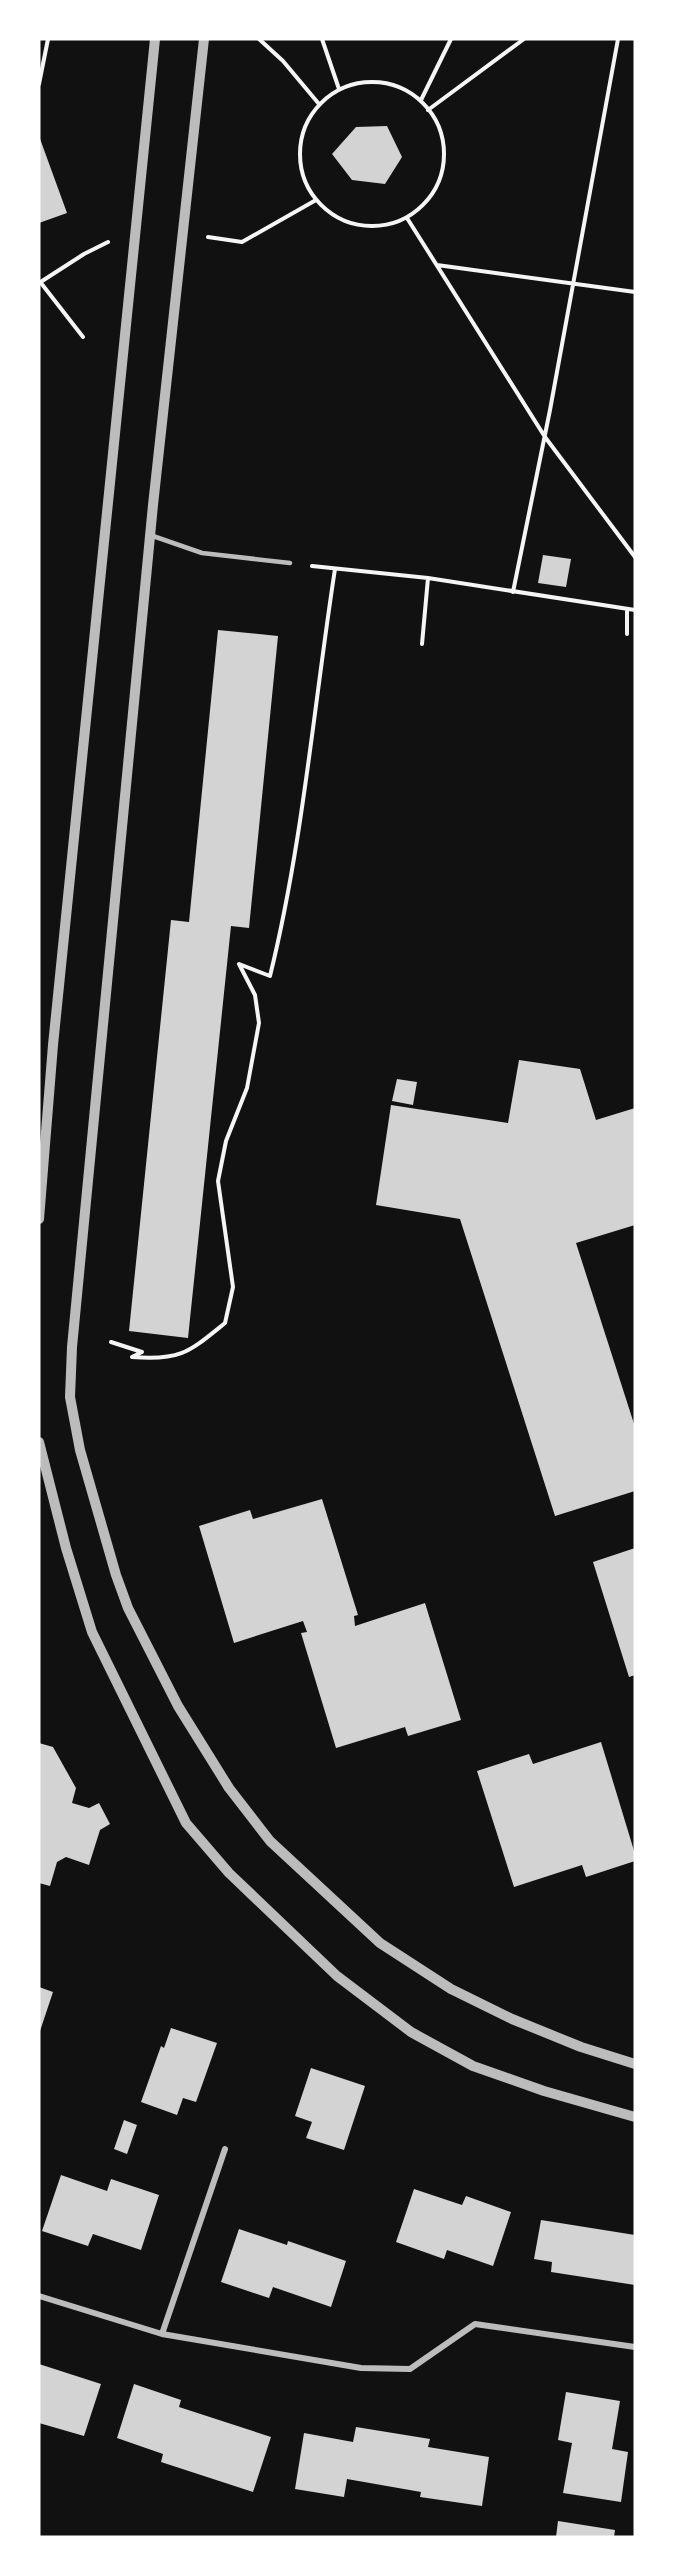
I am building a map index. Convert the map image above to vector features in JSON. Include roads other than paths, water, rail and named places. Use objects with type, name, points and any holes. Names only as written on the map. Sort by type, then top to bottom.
[{"type":"street","points":[[39,1219],[53,1045],[155,39]]},
{"type":"street","points":[[204,39],[150,535],[72,1347],[70,1397],[80,1450],[116,1575],[128,1608],[178,1706],[229,1788],[270,1841],[380,1942],[451,1989],[522,2023],[581,2047],[635,2064]]},
{"type":"street","points":[[39,1442],[66,1548],[92,1632],[186,1823],[229,1873],[337,1976],[411,2032],[472,2066],[544,2091],[635,2117]]},
{"type":"street","points":[[162,2334],[225,2149]]},
{"type":"street","points":[[39,2296],[162,2334],[371,2368],[411,2369],[475,2324],[635,2347]]},
{"type":"lane","points":[[150,535],[202,553],[290,563]]}]
